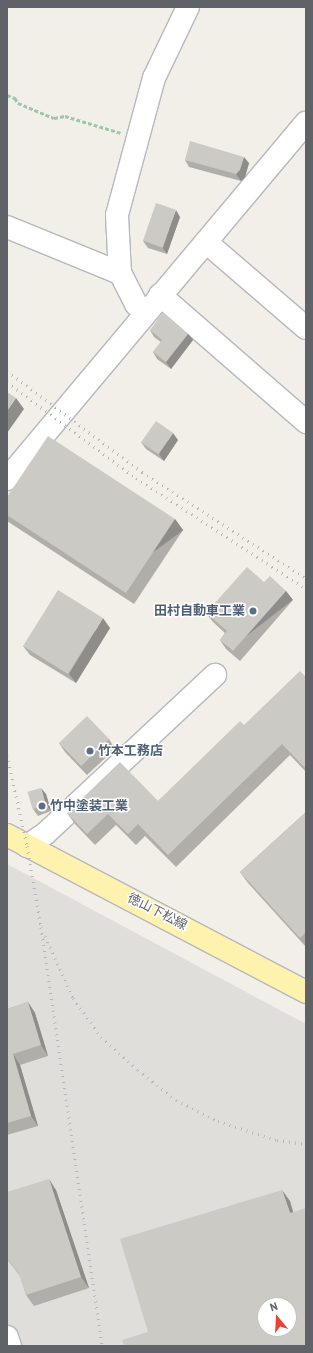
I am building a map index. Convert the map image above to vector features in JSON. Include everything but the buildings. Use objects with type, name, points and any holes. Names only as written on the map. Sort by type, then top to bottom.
[{"type":"main road","name":"徳山下松線","points":[[7,835],[306,992]]},
{"type":"street","points":[[145,314],[136,304],[120,273],[117,215],[154,78],[188,7]]},
{"type":"street","points":[[7,479],[160,295],[305,126]]},
{"type":"street","points":[[7,227],[120,273]]},
{"type":"street","points":[[206,242],[306,328]]},
{"type":"street","points":[[160,295],[306,422]]},
{"type":"street","points":[[27,846],[45,834],[216,675]]},
{"type":"street","points":[[7,1337],[10,1346]]},
{"type":"path","points":[[7,95],[15,98],[18,103],[54,118],[65,116],[137,138]]},
{"type":"shaded area","points":[[7,864],[306,1024],[306,1346],[7,1346]]},
{"type":"railway","points":[[7,371],[142,472],[306,578]]},
{"type":"railway","points":[[7,382],[136,478],[306,589]]},
{"type":"railway","points":[[7,755],[27,846],[41,927],[102,1346]]},
{"type":"railway","points":[[45,936],[73,998],[101,1037],[138,1070],[176,1100],[218,1121],[277,1140],[306,1144]]},
{"type":"place","name":"田村自動車工業","points":[[253,611]]},
{"type":"place","name":"竹本工務店","points":[[90,751]]},
{"type":"place","name":"竹中塗装工業","points":[[42,806]]}]
